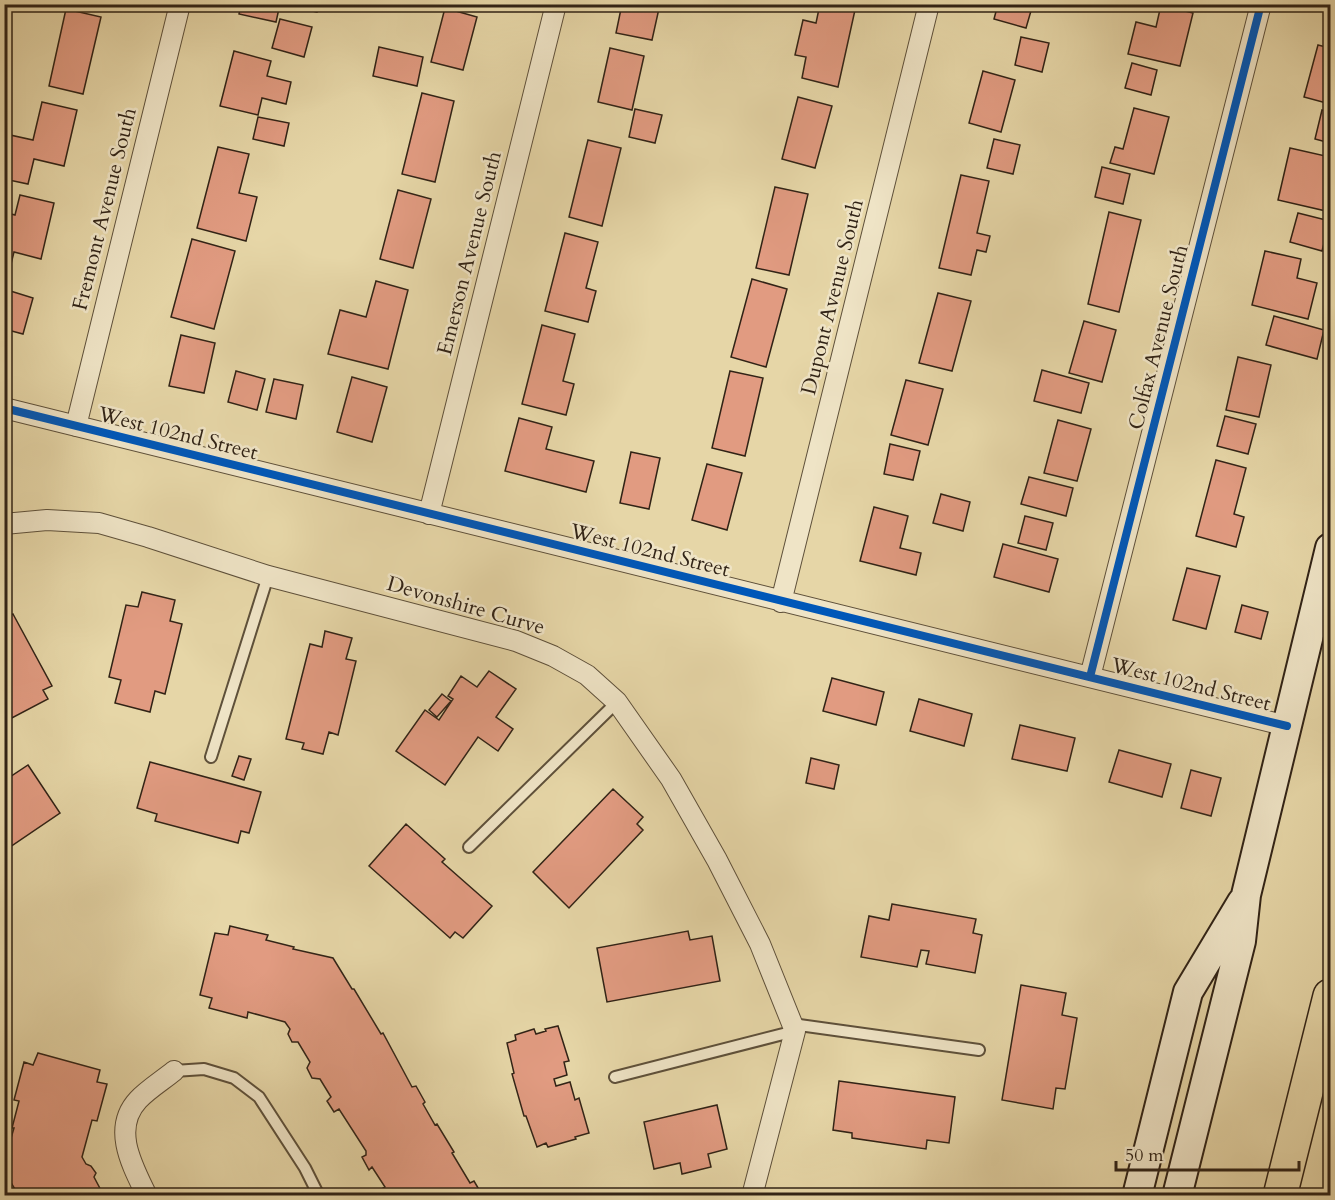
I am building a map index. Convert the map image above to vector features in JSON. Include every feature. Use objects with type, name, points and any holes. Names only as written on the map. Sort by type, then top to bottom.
[{"type":"highway","points":[[1280,1196],[1330,996]]},
{"type":"street","name":"Fremont Avenue South","points":[[76,426],[180,4]]},
{"type":"street","name":"Emerson Avenue South","points":[[429,514],[556,4]]},
{"type":"street","name":"Dupont Avenue South","points":[[781,602],[929,4]]},
{"type":"street","name":"Colfax Avenue South","points":[[1090,677],[1261,4]]},
{"type":"street","name":"West 102nd Street","points":[[4,408],[1287,726]]},
{"type":"street","name":"Devonshire Curve","points":[[4,524],[47,520],[99,523],[268,576],[516,641],[553,656],[587,675],[617,702],[671,779],[717,860],[760,944],[794,1027]]},
{"type":"street","points":[[1177,1196],[1241,941],[1246,895],[1330,548]]},
{"type":"street","points":[[1137,1196],[1188,992],[1246,895]]},
{"type":"street","points":[[752,1196],[794,1027]]},
{"type":"street","points":[[147,1196],[129,1160],[125,1139],[126,1119],[137,1101],[174,1071]]},
{"type":"lane","points":[[212,758],[268,576]]},
{"type":"lane","points":[[469,847],[617,702]]},
{"type":"lane","points":[[615,1077],[794,1027],[979,1050]]},
{"type":"lane","points":[[174,1071],[204,1070],[234,1078],[259,1097],[305,1168],[319,1196]]},
{"type":"building","points":[[241,4],[280,4],[276,22],[239,14]]},
{"type":"building","points":[[281,4],[319,4],[317,12]]},
{"type":"building","points":[[622,4],[660,4],[652,40],[616,33]]},
{"type":"building","points":[[820,4],[833,4],[855,10],[838,87],[802,78],[806,57],[795,55],[803,20],[816,23]]},
{"type":"building","points":[[998,4],[1033,4],[1026,28],[994,19]]},
{"type":"building","points":[[1161,5],[1193,13],[1180,66],[1128,54],[1136,22],[1156,27]]},
{"type":"building","points":[[445,8],[477,17],[463,70],[431,62]]},
{"type":"building","points":[[66,9],[101,17],[83,94],[49,86]]},
{"type":"building","points":[[280,19],[312,27],[304,57],[272,48]]},
{"type":"building","points":[[1021,37],[1049,43],[1042,72],[1015,65]]},
{"type":"building","points":[[1318,45],[1330,48],[1330,104],[1304,97]]},
{"type":"building","points":[[379,47],[423,57],[417,86],[373,76]]},
{"type":"building","points":[[610,48],[644,56],[632,110],[598,102]]},
{"type":"building","points":[[234,51],[271,61],[267,76],[291,82],[286,104],[262,98],[258,115],[220,106]]},
{"type":"building","points":[[1132,63],[1157,70],[1151,95],[1125,88]]},
{"type":"building","points":[[983,71],[1015,80],[1001,132],[969,123]]},
{"type":"building","points":[[422,93],[454,101],[435,182],[402,174]]},
{"type":"building","points":[[798,97],[832,106],[815,168],[782,159]]},
{"type":"building","points":[[42,102],[77,110],[64,166],[34,159],[28,184],[4,179],[4,160],[10,135],[33,140]]},
{"type":"building","points":[[1134,108],[1169,117],[1154,174],[1110,163],[1115,147],[1123,149]]},
{"type":"building","points":[[635,109],[662,115],[655,143],[629,137]]},
{"type":"building","points":[[1322,110],[1330,112],[1330,143],[1315,139]]},
{"type":"building","points":[[258,117],[289,123],[284,146],[253,139]]},
{"type":"building","points":[[994,139],[1020,145],[1013,174],[987,168]]},
{"type":"building","points":[[588,140],[621,148],[602,226],[569,217]]},
{"type":"building","points":[[218,147],[249,154],[239,193],[257,197],[246,241],[197,228]]},
{"type":"building","points":[[1290,148],[1330,157],[1330,192],[1326,211],[1278,200]]},
{"type":"building","points":[[1102,167],[1130,174],[1123,204],[1095,197]]},
{"type":"building","points":[[961,175],[989,181],[977,233],[990,236],[986,252],[977,250],[971,275],[939,268]]},
{"type":"building","points":[[775,187],[808,194],[789,275],[756,268]]},
{"type":"building","points":[[398,190],[431,199],[413,268],[380,259]]},
{"type":"building","points":[[20,195],[54,203],[41,259],[14,252],[7,280],[4,279],[4,212],[15,215]]},
{"type":"building","points":[[1109,212],[1141,220],[1119,312],[1088,304]]},
{"type":"building","points":[[1298,213],[1330,221],[1322,251],[1290,242]]},
{"type":"building","points":[[565,233],[598,242],[586,288],[596,291],[588,322],[545,311]]},
{"type":"building","points":[[192,239],[235,251],[214,329],[171,317]]},
{"type":"building","points":[[1265,251],[1301,259],[1297,278],[1317,283],[1308,319],[1252,305]]},
{"type":"building","points":[[752,279],[787,289],[766,367],[731,357]]},
{"type":"building","points":[[376,281],[408,290],[388,369],[328,354],[340,310],[366,317]]},
{"type":"building","points":[[4,289],[33,298],[23,334],[4,329]]},
{"type":"building","points":[[938,293],[971,301],[952,371],[919,363]]},
{"type":"building","points":[[1274,316],[1324,330],[1317,359],[1266,345]]},
{"type":"building","points":[[1084,321],[1116,330],[1102,382],[1069,373]]},
{"type":"building","points":[[542,325],[575,334],[563,381],[574,384],[566,415],[522,404]]},
{"type":"building","points":[[181,335],[215,343],[204,393],[169,386]]},
{"type":"building","points":[[1238,357],[1271,365],[1259,417],[1226,410]]},
{"type":"building","points":[[1042,370],[1089,383],[1081,413],[1034,401]]},
{"type":"building","points":[[236,371],[265,379],[257,410],[228,402]]},
{"type":"building","points":[[730,371],[763,378],[745,456],[712,448]]},
{"type":"building","points":[[352,377],[387,387],[372,442],[337,432]]},
{"type":"building","points":[[274,379],[303,385],[296,419],[266,412]]},
{"type":"building","points":[[906,380],[943,389],[928,445],[891,435]]},
{"type":"building","points":[[1225,416],[1256,424],[1248,454],[1217,446]]},
{"type":"building","points":[[519,418],[552,427],[546,449],[594,461],[586,492],[505,471]]},
{"type":"building","points":[[1058,420],[1091,429],[1077,481],[1044,473]]},
{"type":"building","points":[[890,444],[920,451],[913,480],[884,474]]},
{"type":"building","points":[[631,452],[660,458],[649,509],[620,503]]},
{"type":"building","points":[[1216,460],[1246,468],[1234,514],[1244,517],[1236,547],[1196,536]]},
{"type":"building","points":[[707,464],[742,473],[727,530],[692,520]]},
{"type":"building","points":[[1029,477],[1073,488],[1066,516],[1021,504]]},
{"type":"building","points":[[941,494],[970,502],[963,531],[933,523]]},
{"type":"building","points":[[874,507],[908,516],[900,548],[921,553],[916,575],[860,561]]},
{"type":"building","points":[[1025,516],[1053,523],[1046,550],[1018,543]]},
{"type":"building","points":[[1003,544],[1058,559],[1049,592],[994,577]]},
{"type":"building","points":[[1187,568],[1220,576],[1206,629],[1173,620]]},
{"type":"building","points":[[142,592],[175,600],[170,621],[182,624],[165,694],[155,691],[150,712],[115,703],[121,680],[109,677],[126,605],[138,607]]},
{"type":"building","points":[[1242,605],[1268,612],[1261,639],[1235,632]]},
{"type":"building","points":[[13,614],[52,686],[43,690],[48,699],[8,720],[4,713],[4,618]]},
{"type":"building","points":[[325,631],[352,638],[346,659],[356,661],[338,735],[329,732],[323,754],[302,749],[304,743],[286,739],[310,644],[322,647]]},
{"type":"building","points":[[489,671],[516,689],[496,717],[513,729],[498,751],[478,737],[445,785],[396,751],[425,710],[439,720],[453,699],[448,696],[461,676],[477,687]]},
{"type":"building","points":[[832,678],[884,692],[876,725],[823,711]]},
{"type":"building","points":[[442,694],[451,701],[437,717],[429,710]]},
{"type":"building","points":[[919,699],[972,714],[964,746],[910,731]]},
{"type":"building","points":[[1020,725],[1075,738],[1067,771],[1012,759]]},
{"type":"building","points":[[1119,750],[1171,764],[1162,797],[1109,782]]},
{"type":"building","points":[[239,756],[251,759],[244,780],[232,776]]},
{"type":"building","points":[[811,758],[839,765],[834,789],[806,783]]},
{"type":"building","points":[[150,762],[261,792],[249,833],[241,831],[238,843],[155,821],[157,814],[137,808]]},
{"type":"building","points":[[28,765],[60,813],[4,851],[4,781]]},
{"type":"building","points":[[1191,770],[1221,778],[1211,816],[1181,808]]},
{"type":"building","points":[[613,789],[643,817],[637,824],[643,830],[569,908],[533,872]]},
{"type":"building","points":[[406,824],[445,859],[442,862],[492,906],[463,938],[455,932],[450,938],[369,866]]},
{"type":"building","points":[[892,904],[976,919],[973,933],[982,935],[975,973],[926,964],[929,951],[921,950],[917,967],[861,957],[869,916],[889,920]]},
{"type":"building","points":[[230,926],[268,935],[266,940],[294,947],[293,949],[333,958],[381,1034],[383,1033],[412,1087],[416,1086],[425,1102],[423,1104],[454,1152],[452,1153],[470,1183],[474,1181],[481,1193],[478,1196],[383,1196],[385,1187],[372,1167],[369,1170],[362,1157],[366,1155],[366,1151],[339,1109],[334,1112],[327,1101],[331,1097],[320,1079],[312,1078],[307,1068],[310,1062],[298,1042],[292,1042],[288,1034],[290,1029],[285,1022],[248,1012],[247,1018],[209,1008],[212,998],[200,995],[215,933],[228,935]]},
{"type":"building","points":[[688,931],[690,940],[712,936],[720,981],[607,1002],[597,948]]},
{"type":"building","points":[[1021,985],[1066,993],[1062,1015],[1077,1018],[1065,1089],[1056,1088],[1053,1109],[1002,1100]]},
{"type":"building","points":[[558,1026],[569,1061],[564,1062],[567,1075],[554,1079],[556,1086],[570,1082],[575,1100],[579,1098],[589,1133],[548,1147],[546,1143],[537,1147],[526,1116],[524,1116],[512,1074],[514,1073],[507,1043],[516,1040],[515,1035],[534,1029],[536,1034]]},
{"type":"building","points":[[38,1053],[100,1070],[97,1082],[107,1084],[97,1121],[92,1120],[82,1157],[96,1173],[94,1177],[104,1196],[19,1196],[4,1171],[4,1162],[19,1101],[14,1100],[24,1062],[33,1065]]},
{"type":"building","points":[[839,1081],[955,1097],[949,1143],[927,1140],[926,1149],[852,1138],[852,1133],[833,1130]]},
{"type":"building","points":[[717,1105],[727,1149],[708,1154],[711,1167],[682,1174],[680,1163],[654,1169],[644,1122]]},
{"type":"cycle path","points":[[1090,677],[1261,4]]},
{"type":"cycle path","points":[[4,408],[1287,726]]}]
